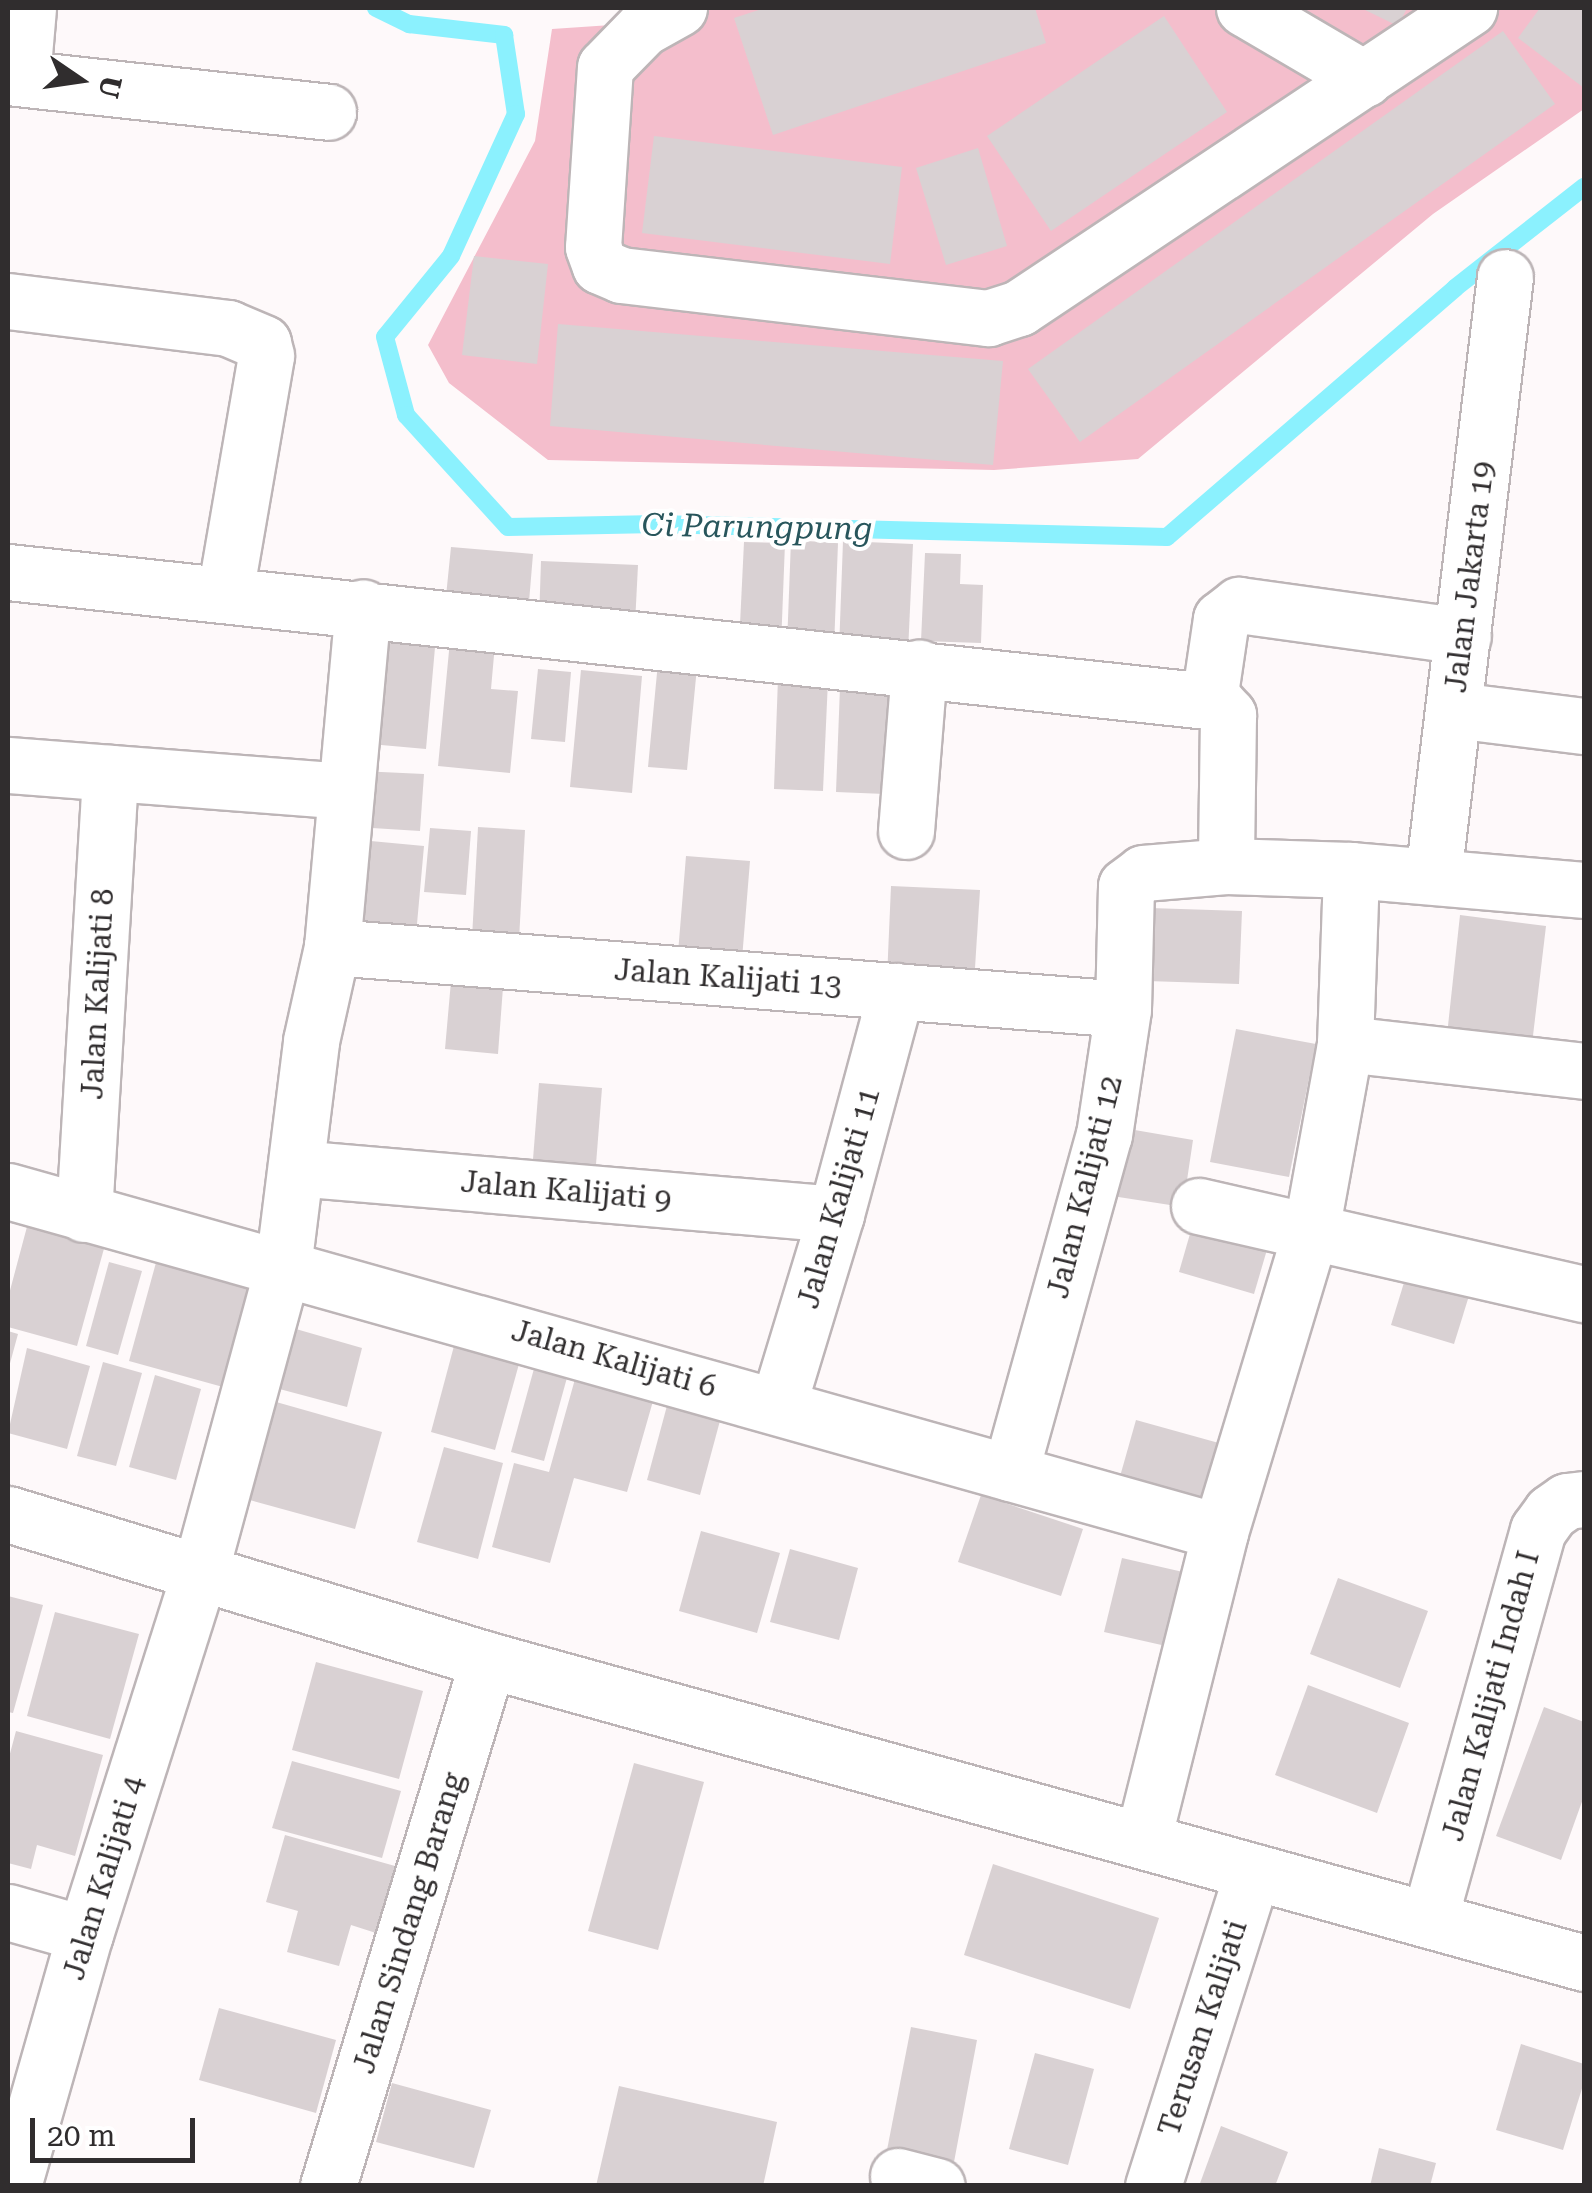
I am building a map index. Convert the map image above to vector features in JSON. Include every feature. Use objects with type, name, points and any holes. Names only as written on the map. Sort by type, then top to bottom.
[{"type":"street","points":[[28,8],[15,78],[328,112]]},
{"type":"street","points":[[679,8],[642,28],[605,67],[593,247],[600,266],[621,275],[988,318],[1019,308],[1469,8]]},
{"type":"street","points":[[1244,8],[1365,79]]},
{"type":"street","name":"Jalan Jakarta 19","points":[[1432,876],[1505,277]]},
{"type":"street","points":[[8,301],[228,328],[254,336],[262,343],[266,356],[226,594]]},
{"type":"street","points":[[8,572],[1209,700],[1222,704],[1228,715],[1226,866]]},
{"type":"street","points":[[1209,700],[1222,619],[1239,605],[1464,636]]},
{"type":"street","name":"Jalan Kalijati 4","points":[[13,2186],[85,1934],[200,1572],[283,1267],[311,1041],[332,947],[363,608]]},
{"type":"street","points":[[906,831],[919,668]]},
{"type":"street","points":[[1455,710],[1584,726]]},
{"type":"street","points":[[8,765],[346,791]]},
{"type":"street","name":"Jalan Kalijati 8","points":[[84,1214],[110,773]]},
{"type":"street","name":"Jalan Kalijati 12","points":[[1010,1473],[1104,1134],[1123,1009],[1126,886],[1143,873],[1226,866],[1351,870],[1584,890]]},
{"type":"street","points":[[1142,1838],[1220,1532],[1311,1231],[1345,1044],[1351,870]]},
{"type":"street","name":"Jalan Kalijati 13","points":[[332,947],[1123,1009]]},
{"type":"street","name":"Jalan Kalijati 11","points":[[778,1405],[836,1214],[896,990]]},
{"type":"street","points":[[1345,1044],[1584,1071]]},
{"type":"street","name":"Jalan Kalijati 9","points":[[296,1168],[836,1214]]},
{"type":"street","name":"Jalan Kalijati 6","points":[[8,1191],[1220,1532]]},
{"type":"street","points":[[1199,1206],[1584,1294]]},
{"type":"street","name":"Jalan Kalijati Indah I","points":[[1429,1920],[1538,1530],[1551,1512],[1568,1500],[1584,1499]]},
{"type":"street","points":[[8,1514],[488,1660],[1584,1962]]},
{"type":"street","name":"Jalan Sindang Barang","points":[[328,2186],[488,1660]]},
{"type":"street","name":"Terusan Kalijati","points":[[1154,2186],[1253,1872]]},
{"type":"street","points":[[8,1912],[85,1934]]},
{"type":"shaded area","points":[[649,8],[1584,8],[1584,109],[1433,214],[1138,459],[994,470],[548,460],[449,383],[428,345],[535,141],[552,29],[626,24]]},
{"type":"building","points":[[765,8],[1035,8],[1046,43],[773,135],[734,18]]},
{"type":"building","points":[[1361,8],[1407,8],[1398,26]]},
{"type":"building","points":[[1540,8],[1584,8],[1584,88],[1518,38]]},
{"type":"building","points":[[1164,16],[1227,112],[1051,231],[987,136]]},
{"type":"building","points":[[1503,31],[1555,104],[1080,442],[1028,369]]},
{"type":"building","points":[[654,136],[902,167],[890,264],[642,233]]},
{"type":"building","points":[[978,148],[1007,246],[946,265],[916,168]]},
{"type":"building","points":[[474,256],[548,264],[537,364],[462,355]]},
{"type":"building","points":[[558,324],[1003,361],[993,465],[550,426]]},
{"type":"building","points":[[791,540],[838,543],[834,647],[787,645]]},
{"type":"building","points":[[843,541],[913,544],[908,652],[839,650]]},
{"type":"building","points":[[744,542],[785,543],[781,646],[739,645]]},
{"type":"building","points":[[451,547],[533,554],[528,614],[445,606]]},
{"type":"building","points":[[925,553],[961,554],[960,584],[983,585],[981,643],[921,641]]},
{"type":"building","points":[[541,561],[638,565],[635,624],[539,621]]},
{"type":"building","points":[[380,630],[436,636],[426,749],[370,744]]},
{"type":"building","points":[[451,630],[496,633],[491,689],[518,691],[510,773],[438,766]]},
{"type":"building","points":[[659,652],[698,657],[687,770],[648,767]]},
{"type":"building","points":[[538,669],[571,672],[565,742],[531,739]]},
{"type":"building","points":[[581,670],[642,676],[632,793],[570,787]]},
{"type":"building","points":[[778,678],[828,680],[823,791],[774,789]]},
{"type":"building","points":[[840,687],[889,689],[885,794],[836,792]]},
{"type":"building","points":[[360,771],[424,774],[420,831],[356,827]]},
{"type":"building","points":[[478,827],[525,830],[519,940],[472,938]]},
{"type":"building","points":[[430,828],[471,831],[466,895],[424,892]]},
{"type":"building","points":[[360,840],[424,846],[416,935],[352,930]]},
{"type":"building","points":[[686,856],[750,861],[742,959],[678,953]]},
{"type":"building","points":[[891,886],[980,890],[974,983],[887,978]]},
{"type":"building","points":[[1150,908],[1242,911],[1239,984],[1147,981]]},
{"type":"building","points":[[1460,915],[1546,926],[1532,1044],[1447,1035]]},
{"type":"building","points":[[452,970],[504,974],[498,1054],[445,1049]]},
{"type":"building","points":[[1236,1029],[1316,1044],[1289,1177],[1210,1162]]},
{"type":"building","points":[[539,1083],[602,1088],[595,1177],[532,1172]]},
{"type":"building","points":[[1123,1128],[1193,1140],[1183,1207],[1112,1196]]},
{"type":"building","points":[[1196,1213],[1271,1236],[1254,1294],[1179,1272]]},
{"type":"building","points":[[28,1223],[105,1245],[77,1346],[8,1327],[8,1298]]},
{"type":"building","points":[[160,1248],[254,1274],[223,1387],[129,1361]]},
{"type":"building","points":[[109,1262],[142,1271],[118,1355],[86,1346]]},
{"type":"building","points":[[1410,1263],[1473,1283],[1454,1344],[1391,1325]]},
{"type":"building","points":[[289,1327],[362,1348],[347,1407],[272,1387]]},
{"type":"building","points":[[8,1331],[18,1334],[9,1367],[8,1367]]},
{"type":"building","points":[[454,1346],[519,1364],[495,1450],[431,1432]]},
{"type":"building","points":[[27,1348],[90,1366],[67,1449],[8,1433]]},
{"type":"building","points":[[103,1362],[142,1373],[116,1466],[77,1456]]},
{"type":"building","points":[[535,1365],[568,1374],[544,1461],[511,1452]]},
{"type":"building","points":[[155,1375],[201,1389],[176,1480],[129,1467]]},
{"type":"building","points":[[575,1379],[653,1401],[627,1492],[574,1478],[550,1563],[492,1547],[514,1463],[549,1472]]},
{"type":"building","points":[[255,1396],[382,1432],[355,1529],[228,1494]]},
{"type":"building","points":[[668,1402],[721,1417],[700,1495],[647,1480]]},
{"type":"building","points":[[1136,1420],[1226,1445],[1208,1505],[1119,1480]]},
{"type":"building","points":[[444,1447],[503,1463],[478,1559],[417,1542]]},
{"type":"building","points":[[981,1495],[1083,1529],[1061,1596],[958,1562]]},
{"type":"building","points":[[701,1531],[780,1553],[757,1633],[679,1611]]},
{"type":"building","points":[[790,1549],[858,1568],[839,1640],[770,1622]]},
{"type":"building","points":[[1122,1558],[1183,1572],[1166,1646],[1104,1632]]},
{"type":"building","points":[[1338,1578],[1428,1611],[1400,1688],[1310,1654]]},
{"type":"building","points":[[8,1596],[43,1605],[13,1713],[8,1712]]},
{"type":"building","points":[[55,1612],[139,1634],[110,1739],[27,1716]]},
{"type":"building","points":[[316,1662],[423,1691],[399,1779],[292,1750]]},
{"type":"building","points":[[1308,1685],[1409,1723],[1377,1813],[1275,1775]]},
{"type":"building","points":[[1544,1707],[1584,1722],[1584,1796],[1561,1860],[1496,1836]]},
{"type":"building","points":[[16,1731],[103,1755],[75,1856],[37,1845],[31,1869],[8,1863],[8,1761]]},
{"type":"building","points":[[292,1761],[401,1791],[382,1858],[272,1828]]},
{"type":"building","points":[[634,1763],[704,1782],[658,1950],[588,1931]]},
{"type":"building","points":[[285,1835],[395,1866],[376,1933],[351,1925],[339,1966],[287,1952],[298,1911],[266,1902]]},
{"type":"building","points":[[993,1864],[1159,1918],[1130,2009],[964,1955]]},
{"type":"building","points":[[219,2008],[336,2040],[316,2113],[199,2080]]},
{"type":"building","points":[[911,2027],[977,2040],[954,2162],[887,2150]]},
{"type":"building","points":[[1521,2044],[1584,2064],[1584,2082],[1563,2150],[1496,2130]]},
{"type":"building","points":[[1035,2053],[1094,2069],[1068,2165],[1009,2149]]},
{"type":"building","points":[[392,2083],[491,2110],[474,2168],[376,2142]]},
{"type":"building","points":[[619,2086],[777,2122],[763,2186],[596,2186]]},
{"type":"building","points":[[1221,2126],[1288,2152],[1275,2186],[1199,2186]]},
{"type":"building","points":[[1379,2148],[1436,2163],[1430,2186],[1370,2186]]},
{"type":"waterway","name":"Ci Parungpung","points":[[376,8],[409,24],[504,35],[516,114],[451,256],[385,337],[406,415],[508,527],[657,524],[1167,537],[1455,288],[1584,187]]}]
